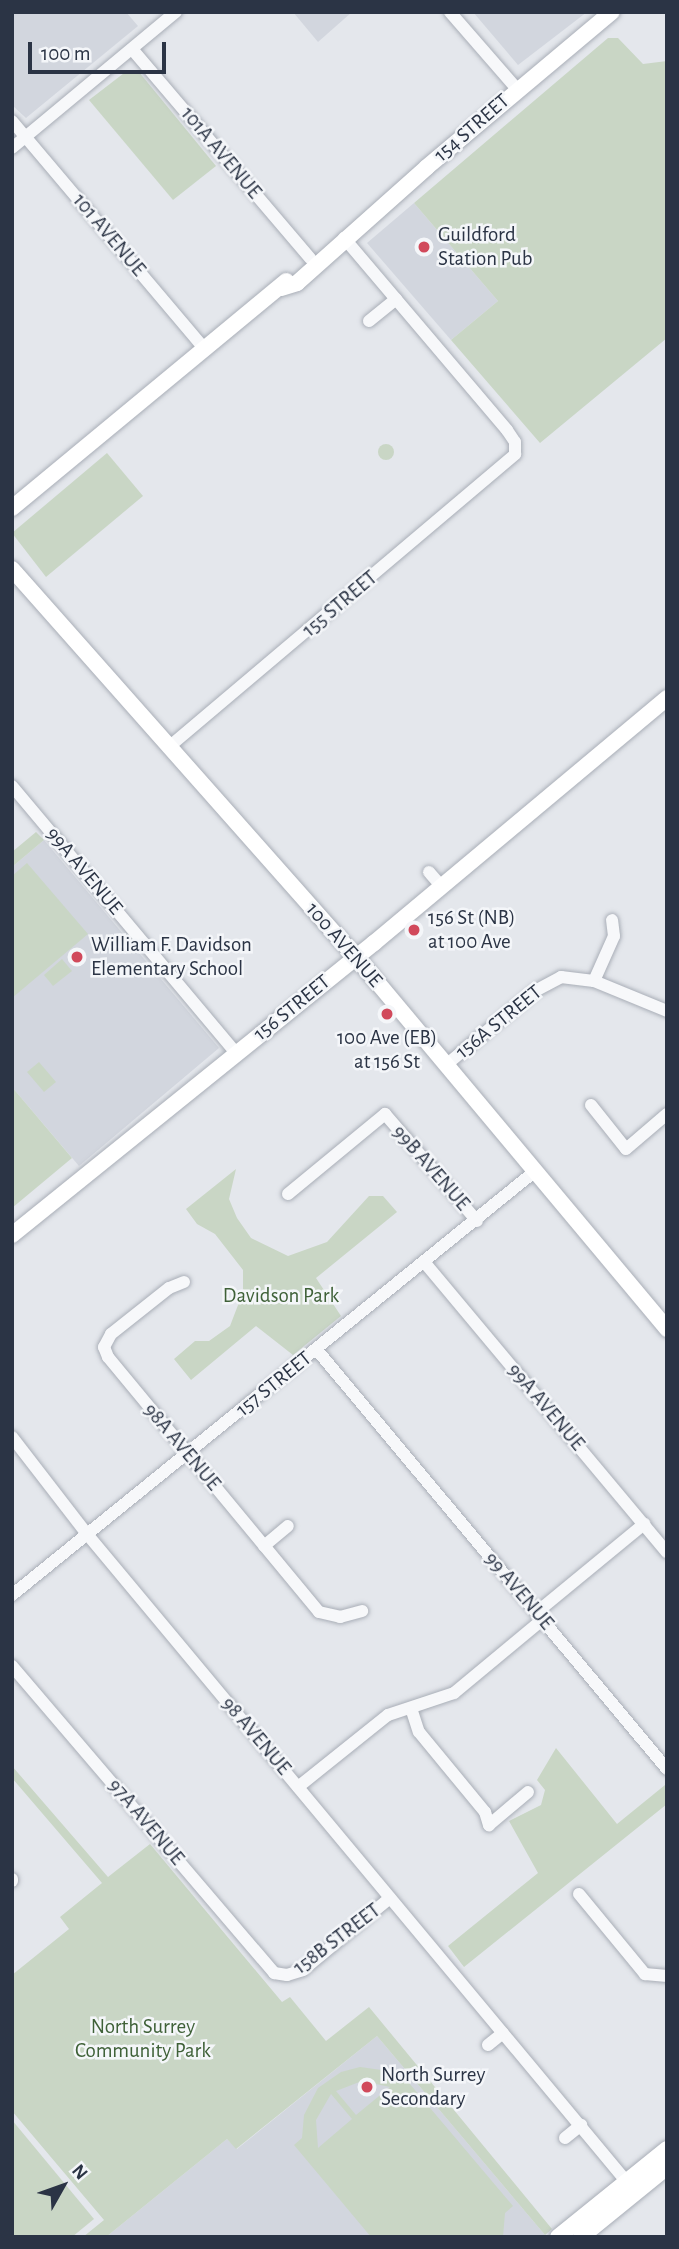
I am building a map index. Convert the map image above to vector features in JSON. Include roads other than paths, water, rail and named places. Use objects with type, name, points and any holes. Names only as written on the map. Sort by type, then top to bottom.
[{"type":"main road","name":"154 STREET","points":[[281,288],[297,283],[340,242],[517,89],[612,12]]},
{"type":"main road","name":"154 STREET","points":[[12,508],[281,288],[310,258],[340,242]]},
{"type":"main road","name":"100 AVENUE","points":[[12,569],[356,958],[667,1329]]},
{"type":"main road","name":"156 STREET","points":[[12,1235],[356,958],[667,698]]},
{"type":"main road","points":[[581,2237],[667,2149]]},
{"type":"main road","points":[[558,2237],[631,2187],[667,2167]]},
{"type":"street","points":[[12,148],[176,12]]},
{"type":"street","points":[[450,12],[517,89]]},
{"type":"street","name":"101A AVENUE","points":[[132,48],[310,258]]},
{"type":"street","name":"101 AVENUE","points":[[12,121],[205,349]]},
{"type":"street","points":[[340,242],[396,299],[369,321]]},
{"type":"street","name":"155 STREET","points":[[170,746],[510,462],[516,445],[508,430],[396,299]]},
{"type":"street","name":"99A AVENUE","points":[[12,786],[236,1053]]},
{"type":"street","points":[[429,872],[442,887]]},
{"type":"street","points":[[612,920],[614,936],[594,981],[667,1011]]},
{"type":"street","name":"156A STREET","points":[[446,1065],[542,986],[568,976],[594,981]]},
{"type":"street","points":[[591,1105],[626,1149],[667,1114]]},
{"type":"street","name":"99B AVENUE","points":[[288,1194],[385,1114],[477,1221]]},
{"type":"street","name":"157 STREET","points":[[12,1595],[477,1221],[534,1171]]},
{"type":"street","name":"99A AVENUE","points":[[425,1263],[667,1552]]},
{"type":"street","name":"98A AVENUE","points":[[184,1282],[172,1286],[116,1330],[104,1347],[110,1361],[319,1612],[340,1617],[362,1611]]},
{"type":"street","name":"99 AVENUE","points":[[317,1350],[367,1416],[540,1615],[667,1769]]},
{"type":"street","name":"98 AVENUE","points":[[12,1437],[87,1534],[631,2187]]},
{"type":"street","points":[[298,1787],[379,1721],[454,1693],[644,1524]]},
{"type":"street","points":[[264,1546],[288,1526]]},
{"type":"street","name":"97A AVENUE","points":[[12,1666],[262,1961],[283,1975]]},
{"type":"street","points":[[411,1708],[419,1732],[485,1812],[489,1825],[528,1792]]},
{"type":"street","points":[[579,1894],[645,1974],[667,1976]]},
{"type":"street","name":"158B STREET","points":[[283,1975],[303,1970],[390,1898]]},
{"type":"street","points":[[488,2045],[503,2033]]},
{"type":"street","points":[[565,2138],[581,2125]]},
{"type":"place","name":"Guildford Station Pub","points":[[424,247]]},
{"type":"place","name":"156 St (NB) at 100 Ave","points":[[414,930]]},
{"type":"place","name":"William F. Davidson Elementary School","points":[[77,957]]},
{"type":"place","name":"100 Ave (EB) at 156 St","points":[[387,1014]]},
{"type":"place","name":"North Surrey Secondary","points":[[367,2087]]},
{"type":"park label","name":"Davidson Park","points":[[281,1296]]},
{"type":"park label","name":"North Surrey Community Park","points":[[143,2039]]}]
